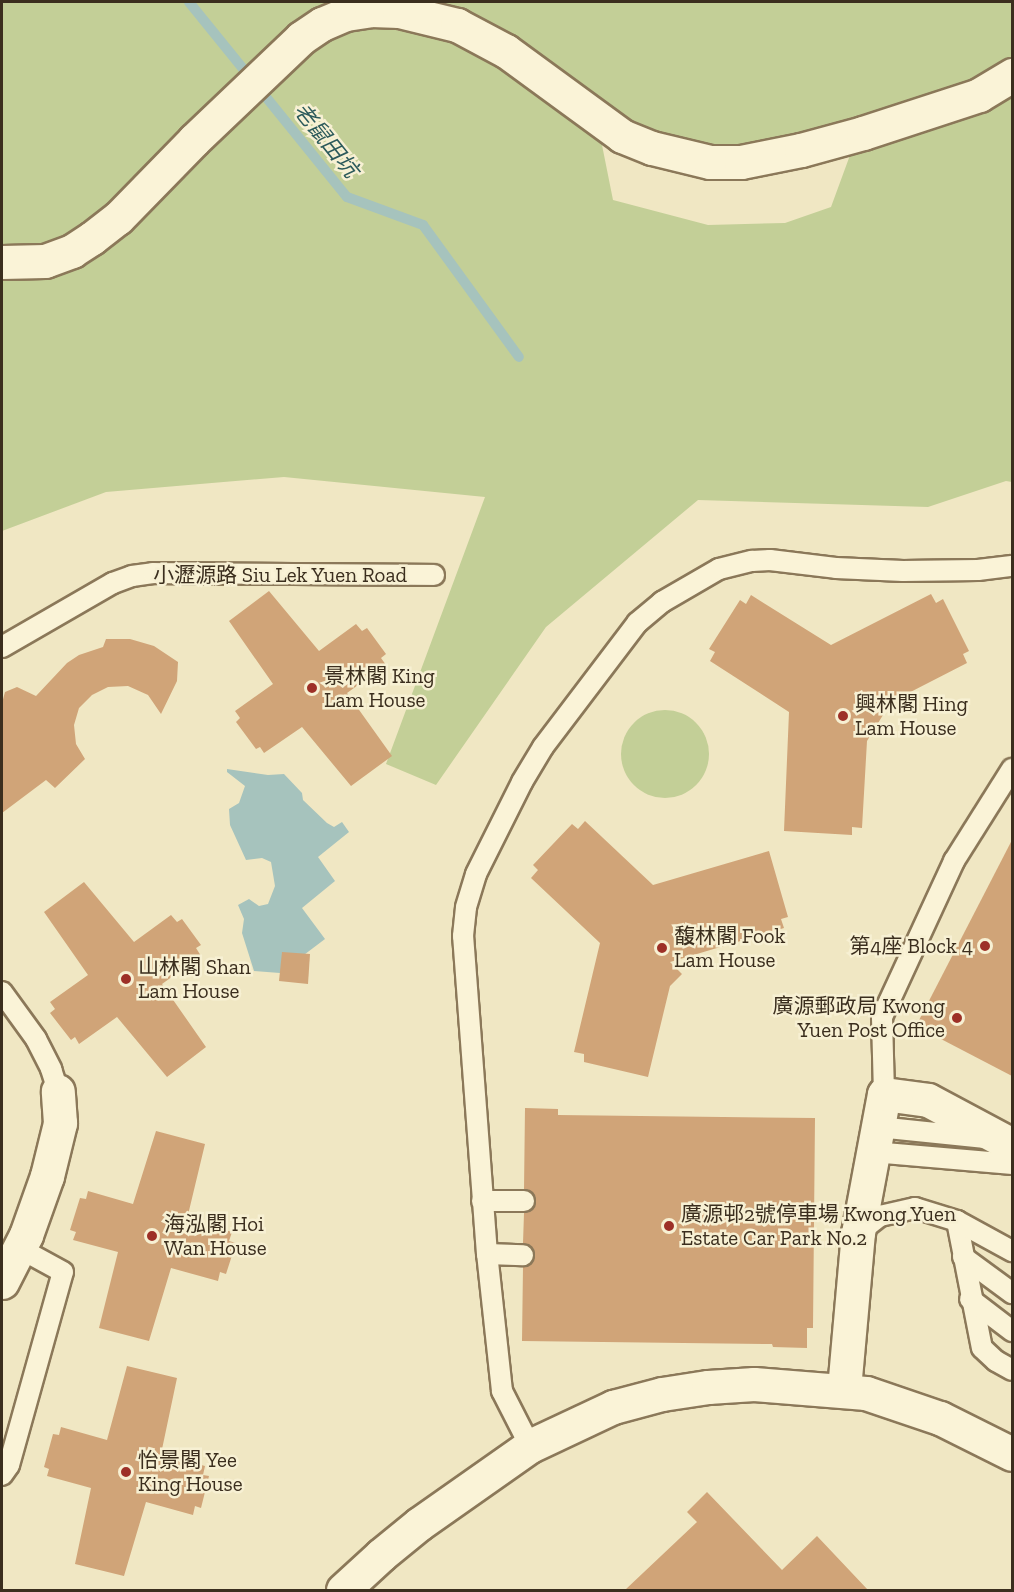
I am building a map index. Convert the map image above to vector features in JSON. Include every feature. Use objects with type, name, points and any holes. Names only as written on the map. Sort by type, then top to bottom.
[{"type":"street","points":[[2,262],[45,261],[72,251],[92,238],[118,218],[236,98],[301,38],[322,24],[346,14],[371,10],[399,11],[457,25],[506,51],[622,136],[652,148],[710,162],[741,162],[801,150],[853,136],[979,95],[1012,75]]},
{"type":"street","points":[[2,1282],[19,1248],[55,1150],[60,1123],[58,1091]]},
{"type":"street","points":[[844,1389],[858,1233],[884,1094],[928,1100],[1009,1150]]},
{"type":"street","points":[[344,1590],[381,1555],[419,1524],[530,1446],[613,1407],[662,1394],[708,1387],[754,1384],[844,1389],[866,1393],[932,1415],[1012,1454]]},
{"type":"lane","points":[[530,1446],[502,1391],[482,1200],[464,953],[466,907],[495,833],[531,766],[638,623],[656,606],[702,577],[752,561],[788,561],[836,568],[903,571],[978,570],[1012,566]]},
{"type":"lane","name":"小瀝源路 Siu Lek Yuen Road","points":[[2,647],[113,583],[132,576],[153,573],[434,575]]},
{"type":"lane","points":[[884,1094],[882,1017],[954,861],[1012,769]]},
{"type":"lane","points":[[2,992],[36,1038],[51,1069],[58,1091]]},
{"type":"lane","points":[[876,1140],[1009,1150]]},
{"type":"lane","points":[[876,1140],[1009,1150]]},
{"type":"lane","points":[[482,1200],[524,1201]]},
{"type":"lane","points":[[858,1233],[880,1216],[915,1208],[957,1221],[1012,1251]]},
{"type":"lane","points":[[957,1221],[970,1299],[982,1348],[996,1362],[1012,1371]]},
{"type":"lane","points":[[2,1475],[9,1465],[63,1272],[19,1248]]},
{"type":"lane","points":[[487,1254],[523,1255]]},
{"type":"lane","points":[[963,1257],[1012,1293]]},
{"type":"lane","points":[[970,1299],[1012,1331]]},
{"type":"green space","points":[[2,2],[352,2],[296,22],[185,126],[110,207],[69,242],[2,249]]},
{"type":"green space","points":[[408,2],[1012,2],[1012,58],[980,81],[813,136],[713,151],[651,131],[616,115]]},
{"type":"green space","points":[[376,26],[447,40],[501,68],[542,99],[600,135],[613,200],[708,225],[785,223],[831,207],[853,147],[1012,88],[1012,482],[1006,481],[928,507],[698,500],[546,627],[436,785],[386,764],[485,497],[284,477],[106,492],[2,531],[2,276],[33,279],[91,262],[136,215],[304,53],[337,33]]},
{"type":"green space","points":[[665,710],[682,713],[696,723],[706,737],[709,754],[706,771],[696,785],[682,795],[665,798],[648,795],[634,785],[624,771],[621,754],[624,737],[634,723],[648,713]]},
{"type":"water","points":[[227,769],[268,775],[284,774],[302,793],[303,800],[327,823],[334,827],[342,822],[349,832],[318,857],[335,881],[302,908],[325,939],[280,973],[254,971],[242,933],[244,919],[238,905],[249,899],[259,906],[268,904],[275,886],[271,862],[262,858],[246,860],[230,825],[229,809],[239,803],[245,786],[227,772]]},
{"type":"building","name":"景林閣 King Lam House","points":[[269,591],[319,651],[356,624],[362,631],[367,628],[386,654],[381,658],[386,665],[347,693],[392,756],[351,786],[302,727],[264,753],[260,747],[256,749],[236,722],[240,718],[235,711],[273,684],[229,621]]},
{"type":"building","name":"興林閣 Hing Lam House","points":[[931,594],[936,603],[943,599],[969,651],[963,654],[967,663],[891,702],[867,741],[862,828],[852,827],[852,835],[784,831],[789,712],[710,661],[715,652],[709,649],[740,600],[746,604],[751,595],[831,645]]},
{"type":"building","points":[[106,639],[130,639],[154,646],[178,662],[177,681],[161,714],[148,695],[128,686],[108,687],[92,695],[79,708],[74,725],[76,744],[85,759],[55,788],[46,780],[2,813],[2,703],[5,692],[17,687],[36,696],[67,663],[79,655],[103,647]]},
{"type":"building","name":"馥林閣 Fook Lam House","points":[[585,821],[653,885],[769,851],[788,917],[781,919],[784,928],[670,962],[682,974],[670,986],[648,1077],[584,1062],[584,1054],[574,1052],[600,943],[531,878],[538,870],[533,865],[572,824],[578,829]]},
{"type":"building","name":"第4座 Block 4","points":[[1012,840],[1012,1076],[916,1026]]},
{"type":"building","name":"山林閣 Shan Lam House","points":[[84,882],[134,942],[171,915],[177,922],[182,919],[201,945],[196,948],[201,956],[162,984],[206,1047],[167,1077],[117,1017],[79,1044],[75,1037],[71,1040],[50,1013],[55,1009],[50,1002],[88,975],[44,912]]},
{"type":"building","points":[[282,952],[310,954],[308,984],[279,981]]},
{"type":"building","name":"廣源邨2號停車場 Kwong Yuen Estate Car Park No.2","points":[[525,1108],[558,1109],[558,1115],[815,1118],[813,1328],[807,1328],[807,1348],[773,1347],[772,1344],[522,1341],[523,1267],[533,1262],[535,1255],[530,1245],[523,1243],[524,1213],[530,1211],[536,1202],[534,1195],[524,1189]]},
{"type":"building","name":"海泓閣 Hoi Wan House","points":[[156,1131],[205,1144],[187,1219],[232,1232],[229,1241],[236,1243],[226,1274],[220,1272],[218,1281],[171,1268],[149,1341],[99,1328],[118,1252],[73,1240],[76,1232],[70,1230],[80,1198],[86,1199],[88,1191],[133,1204]]},
{"type":"building","name":"怡景閣 Yee King House","points":[[127,1366],[177,1378],[161,1454],[205,1466],[203,1475],[209,1476],[201,1508],[195,1506],[193,1515],[146,1502],[124,1576],[75,1564],[91,1488],[47,1476],[49,1469],[44,1467],[53,1434],[59,1435],[61,1427],[107,1440]]},
{"type":"building","points":[[707,1492],[782,1570],[817,1536],[868,1590],[625,1590],[697,1522],[687,1512]]},
{"type":"waterway","name":"老鼠田坑","points":[[189,2],[347,197],[423,225],[519,357]]},
{"type":"place","name":"景林閣 King Lam House","points":[[312,688]]},
{"type":"place","name":"興林閣 Hing Lam House","points":[[843,716]]},
{"type":"place","name":"第4座 Block 4","points":[[985,946]]},
{"type":"place","name":"馥林閣 Fook Lam House","points":[[662,948]]},
{"type":"place","name":"山林閣 Shan Lam House","points":[[126,979]]},
{"type":"place","name":"廣源郵政局 Kwong Yuen Post Office","points":[[957,1018]]},
{"type":"place","name":"廣源邨2號停車場 Kwong Yuen Estate Car Park No.2","points":[[669,1226]]},
{"type":"place","name":"海泓閣 Hoi Wan House","points":[[152,1236]]},
{"type":"place","name":"怡景閣 Yee King House","points":[[126,1472]]}]
